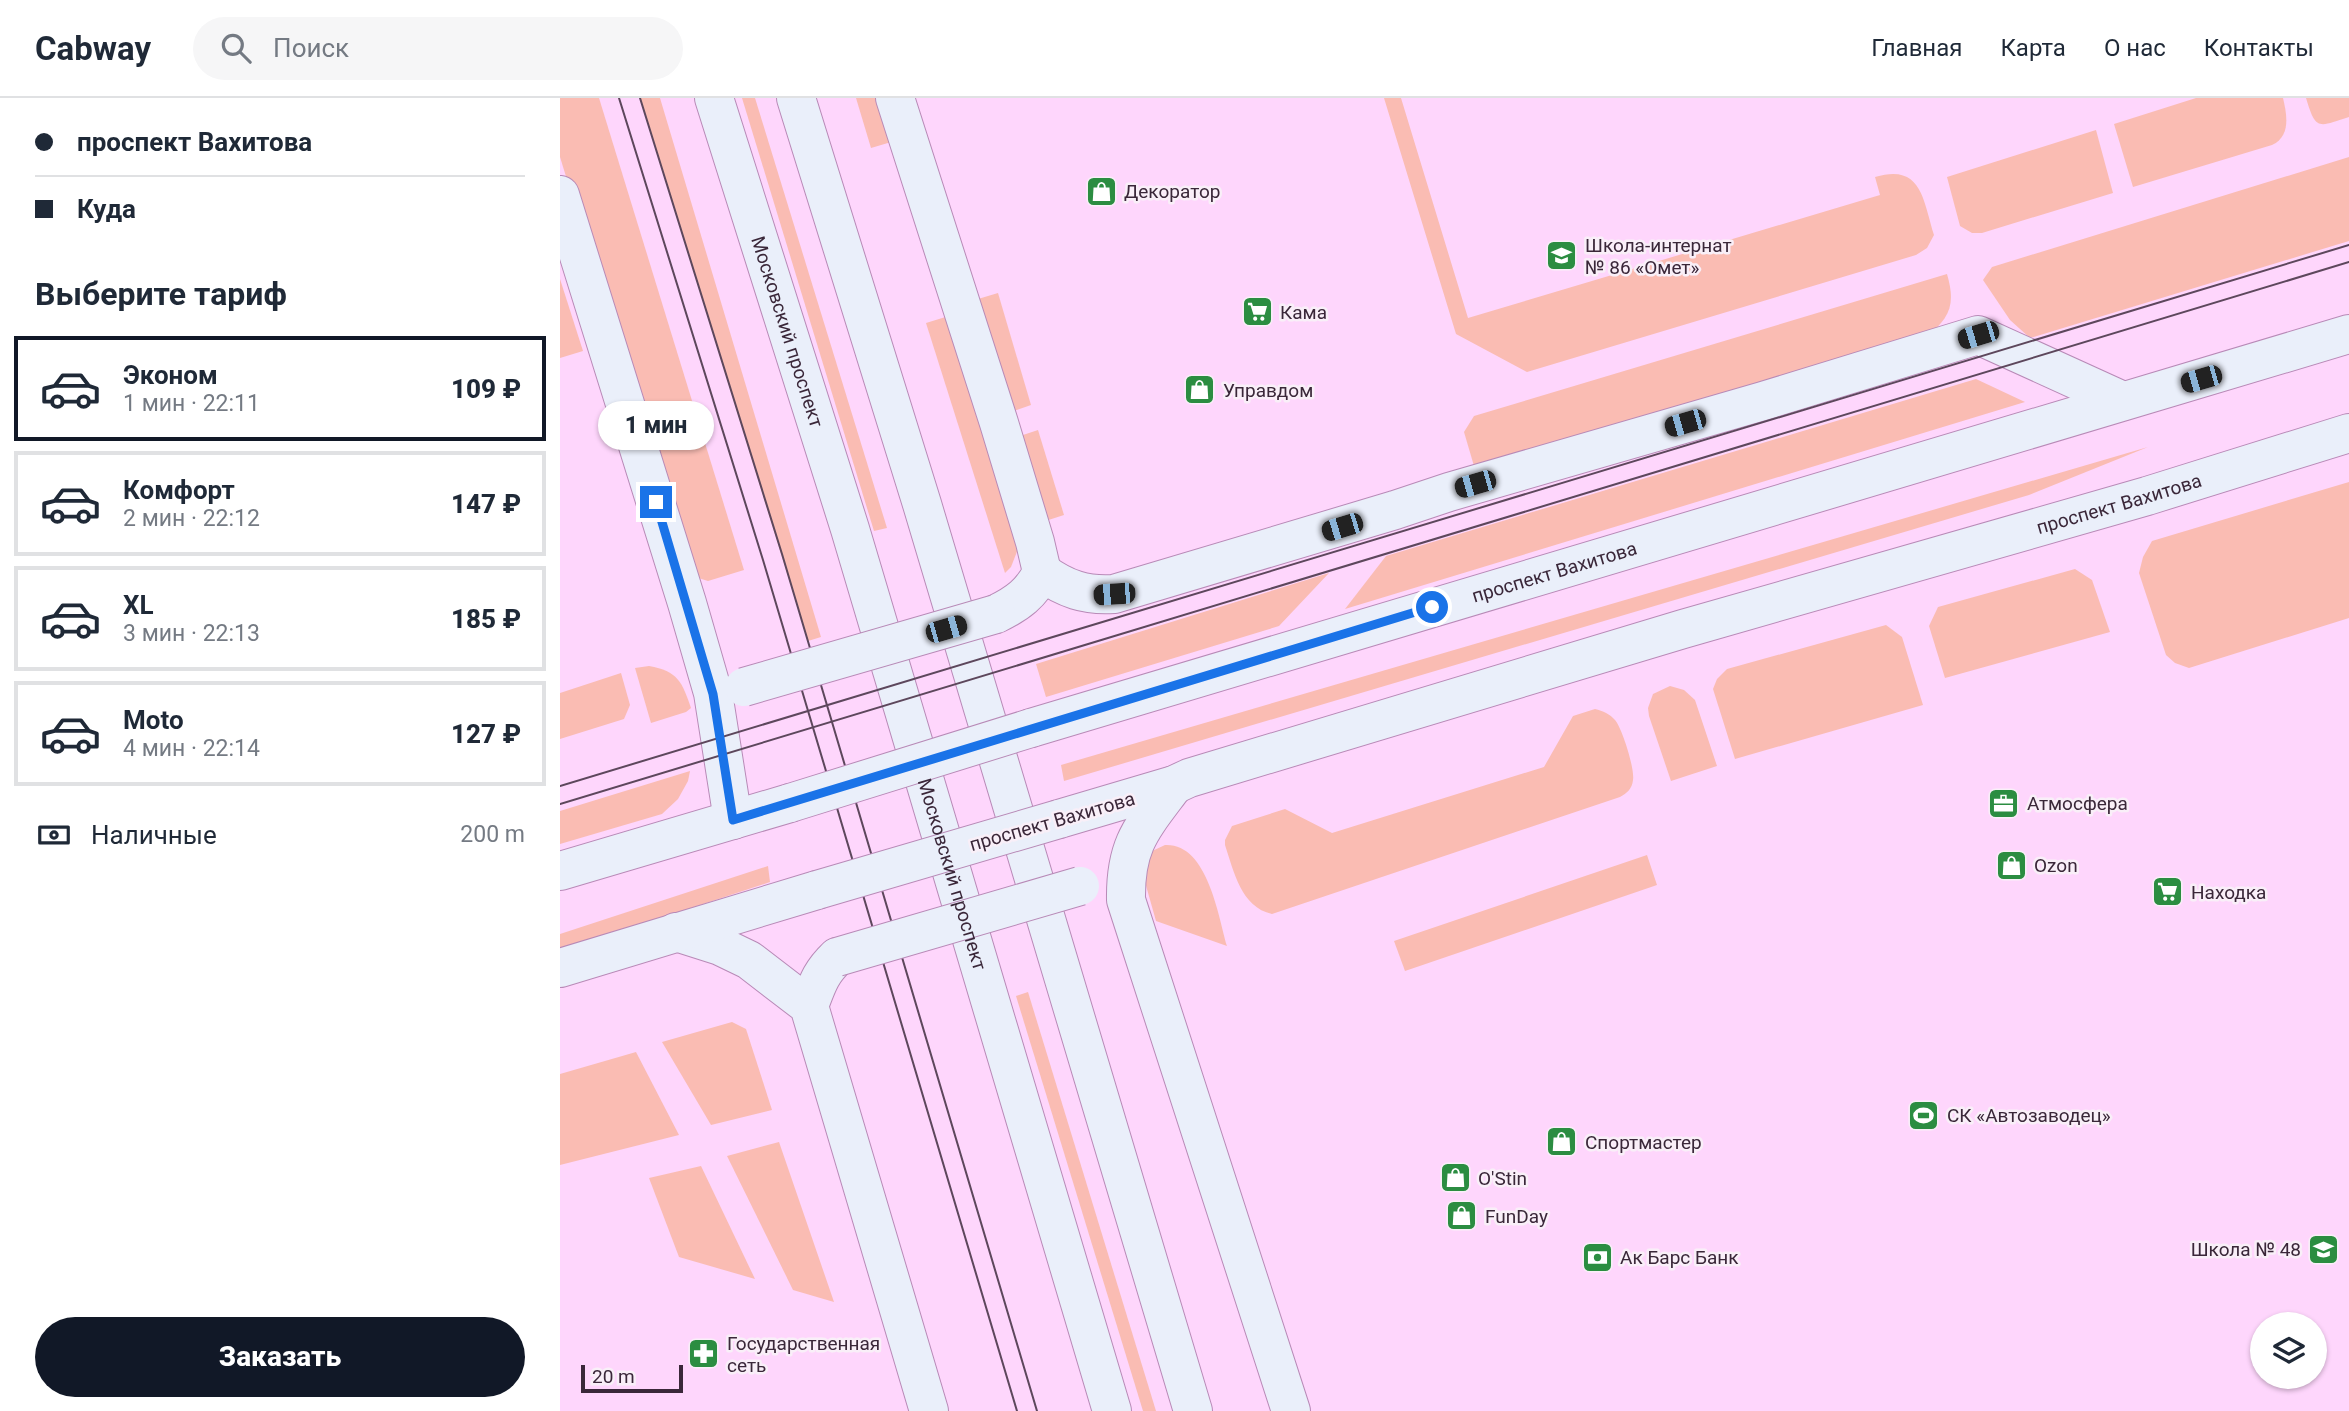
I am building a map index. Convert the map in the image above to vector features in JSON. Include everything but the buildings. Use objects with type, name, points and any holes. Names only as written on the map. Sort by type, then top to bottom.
[{"type":"main road","name":"Московский проспект","points":[[715,98],[854,542],[1112,1411]]},
{"type":"main road","points":[[796,98],[922,504],[1193,1411]]},
{"type":"main road","points":[[895,98],[999,423],[1042,572],[1057,583],[1095,596],[1114,594],[1978,335],[2123,401]]},
{"type":"main road","points":[[560,195],[687,603],[728,690],[733,820]]},
{"type":"main road","name":"проспект Вахитова","points":[[560,871],[2349,334]]},
{"type":"main road","points":[[2278,356],[2349,355]]},
{"type":"main road","points":[[2295,450],[2349,414]]},
{"type":"main road","name":"проспект Вахитова","points":[[560,968],[1174,785],[1189,778],[1683,629],[2147,496],[2349,433]]},
{"type":"main road","points":[[728,690],[996,614],[1027,595],[1042,572]]},
{"type":"main road","points":[[1174,785],[1145,825],[1130,852],[1125,874],[1126,900],[1291,1411]]},
{"type":"main road","points":[[808,1006],[818,979],[837,957],[1080,886],[1096,883],[1110,886],[1119,891],[1126,900]]},
{"type":"main road","points":[[676,932],[720,946],[749,960],[808,1006],[929,1411]]},
{"type":"shaded area","points":[[560,98],[599,98],[744,570],[708,581],[689,575],[560,157]]},
{"type":"shaded area","points":[[640,98],[660,98],[821,637],[808,641]]},
{"type":"shaded area","points":[[742,98],[755,98],[887,528],[874,531]]},
{"type":"shaded area","points":[[856,98],[886,98],[898,140],[871,148]]},
{"type":"shaded area","points":[[1384,98],[1401,98],[1468,318],[1880,195],[1875,177],[1891,174],[1902,175],[1918,188],[1934,235],[1927,248],[1916,255],[1527,372],[1456,334]]},
{"type":"shaded area","points":[[2196,98],[2283,98],[2285,131],[2272,145],[2133,187],[2114,124]]},
{"type":"shaded area","points":[[2306,98],[2349,98],[2349,117],[2320,124],[2313,116]]},
{"type":"shaded area","points":[[2096,130],[2113,193],[1982,233],[1972,233],[1960,226],[1947,177]]},
{"type":"shaded area","points":[[2349,157],[2349,241],[2030,338],[2010,320],[1983,280],[1992,267]]},
{"type":"shaded area","points":[[1947,274],[1951,294],[1949,310],[1940,324],[1925,338],[1474,466],[1464,432],[1474,416]]},
{"type":"shaded area","points":[[560,279],[583,351],[560,358]]},
{"type":"shaded area","points":[[998,293],[1031,405],[1014,411],[978,299]]},
{"type":"shaded area","points":[[952,315],[1018,549],[1011,567],[1005,573],[926,323]]},
{"type":"shaded area","points":[[1976,379],[2025,402],[1345,609],[1386,556]]},
{"type":"shaded area","points":[[1038,430],[1064,515],[1036,524],[1017,437]]},
{"type":"shaded area","points":[[2148,447],[2029,495],[1064,781],[1061,765]]},
{"type":"shaded area","points":[[2349,482],[2349,618],[2189,668],[2175,663],[2166,655],[2139,573],[2143,557],[2152,541]]},
{"type":"shaded area","points":[[2075,569],[2092,580],[2110,632],[1945,678],[1929,626],[1938,607]]},
{"type":"shaded area","points":[[1329,573],[1279,626],[1046,697],[1036,664]]},
{"type":"shaded area","points":[[1886,625],[1902,637],[1923,705],[1735,759],[1713,689],[1717,679],[1727,669]]},
{"type":"shaded area","points":[[649,666],[667,671],[678,679],[691,708],[651,723],[635,668]]},
{"type":"shaded area","points":[[621,673],[630,705],[624,719],[560,739],[560,693]]},
{"type":"shaded area","points":[[1670,686],[1684,690],[1695,700],[1717,766],[1671,781],[1648,708],[1653,694]]},
{"type":"shaded area","points":[[1595,709],[1615,720],[1627,749],[1633,780],[1629,790],[1620,797],[1272,914],[1253,904],[1240,887],[1225,845],[1232,826],[1285,809],[1332,833],[1544,767],[1573,716]]},
{"type":"shaded area","points":[[690,771],[688,781],[678,799],[662,814],[560,844],[560,811]]},
{"type":"shaded area","points":[[1165,845],[1179,847],[1191,855],[1201,868],[1215,899],[1227,946],[1156,921],[1143,875],[1150,852]]},
{"type":"shaded area","points":[[1647,855],[1657,885],[1405,971],[1394,941]]},
{"type":"shaded area","points":[[768,866],[770,882],[560,951],[560,934]]},
{"type":"shaded area","points":[[1028,992],[1156,1411],[1143,1411],[1016,996]]},
{"type":"shaded area","points":[[732,1022],[746,1029],[772,1110],[711,1125],[662,1042]]},
{"type":"shaded area","points":[[636,1052],[679,1135],[560,1165],[560,1074]]},
{"type":"shaded area","points":[[779,1142],[834,1302],[793,1290],[727,1156]]},
{"type":"shaded area","points":[[701,1166],[755,1279],[679,1257],[649,1178]]},
{"type":"tram line","points":[[619,98],[763,560],[1017,1411]]},
{"type":"tram line","points":[[640,98],[782,554],[1037,1411]]},
{"type":"tram line","points":[[560,786],[2349,245]]},
{"type":"tram line","points":[[560,804],[2349,262]]},
{"type":"place","name":"Декоратор","points":[[1101,191]]},
{"type":"place","name":"Школа-интернат № 86 «Омет»","points":[[1562,256]]},
{"type":"place","name":"Кама","points":[[1257,312]]},
{"type":"place","name":"Управдом","points":[[1200,390]]},
{"type":"place","name":"Атмосфера","points":[[2004,803]]},
{"type":"place","name":"Ozon","points":[[2011,865]]},
{"type":"place","name":"Находка","points":[[2168,892]]},
{"type":"place","name":"СК «Автозаводец»","points":[[1924,1115]]},
{"type":"place","name":"Спортмастер","points":[[1562,1142]]},
{"type":"place","name":"O'Stin","points":[[1455,1178]]},
{"type":"place","name":"FunDay","points":[[1462,1216]]},
{"type":"place","name":"Школа № 48","points":[[2324,1249]]},
{"type":"place","name":"Ак Барс Банк","points":[[1597,1257]]},
{"type":"place","name":"Государственная сеть","points":[[704,1354]]},
{"type":"route","points":[[656,502],[713,694],[733,820],[1432,607]]}]
